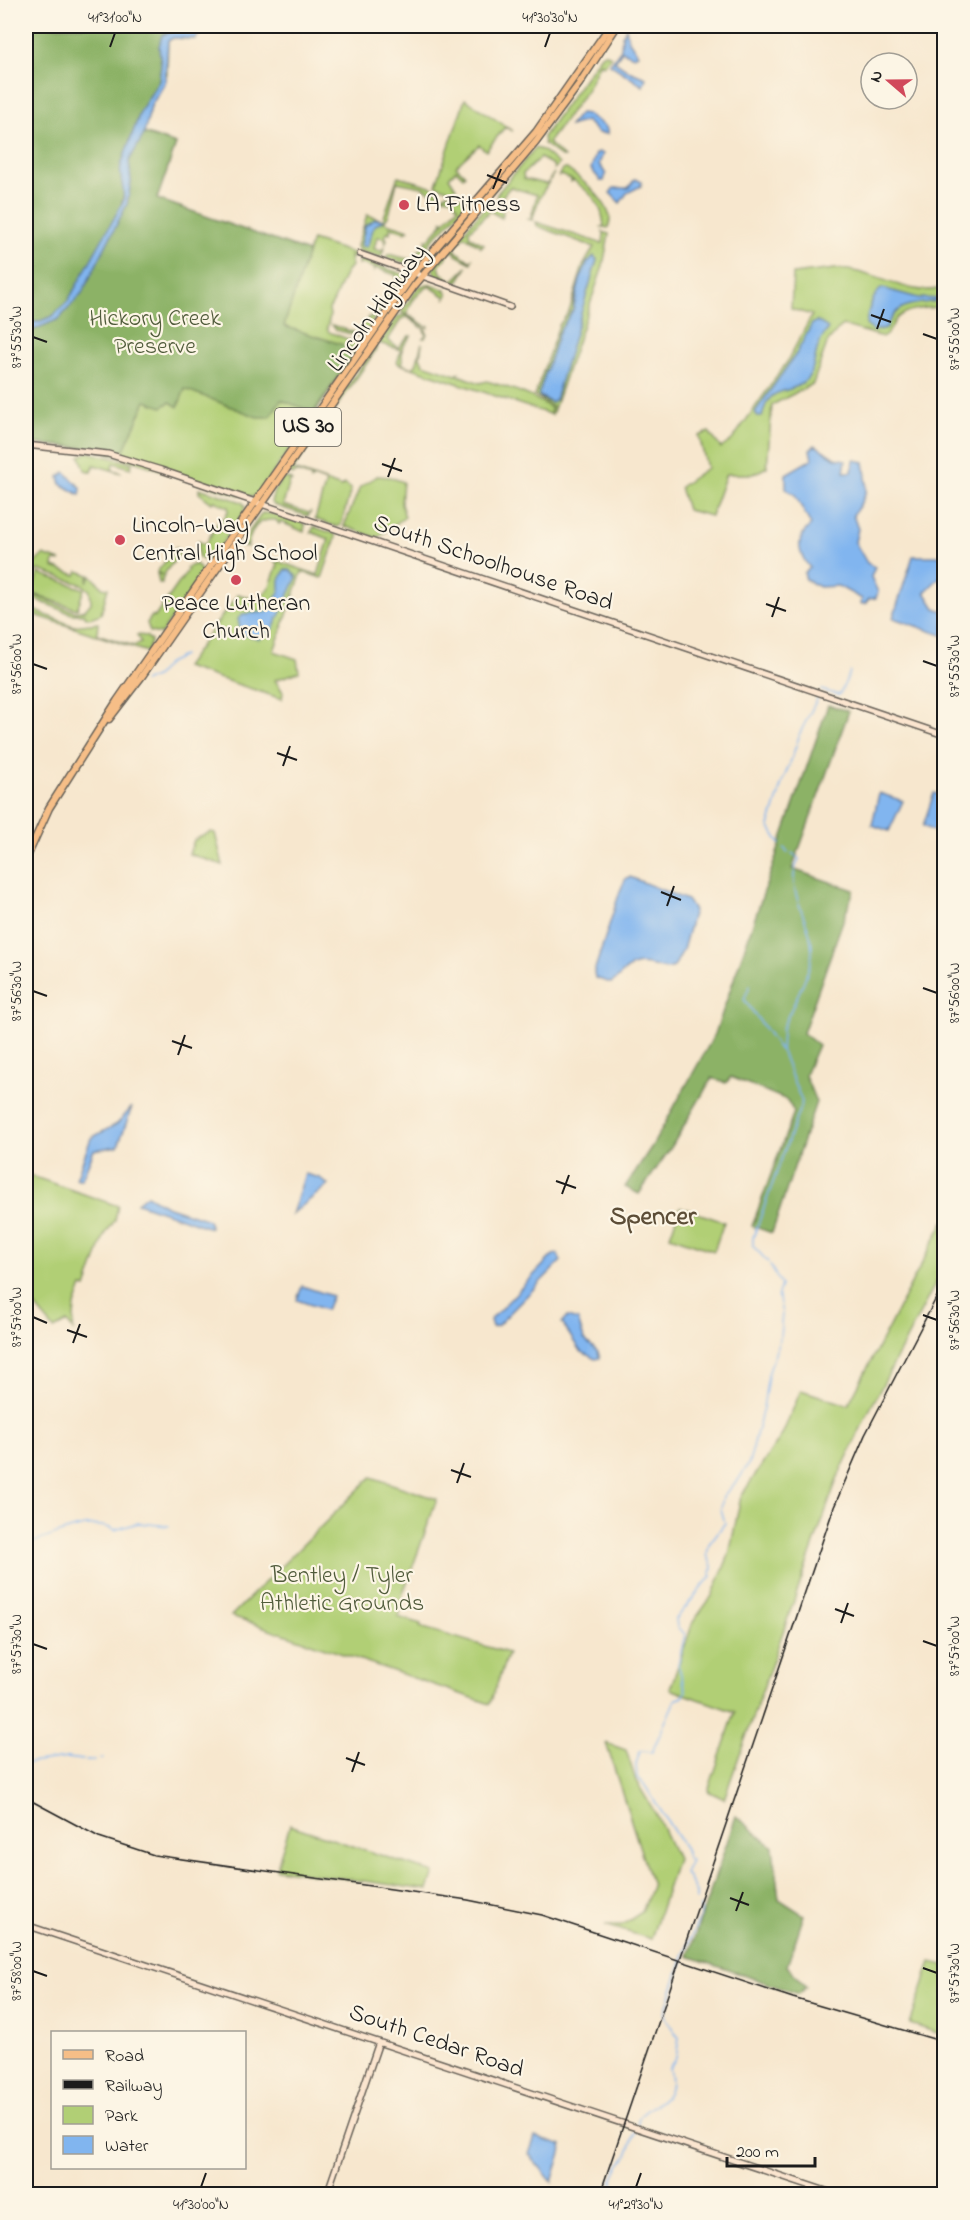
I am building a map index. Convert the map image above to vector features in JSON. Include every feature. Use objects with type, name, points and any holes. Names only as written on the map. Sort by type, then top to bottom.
[{"type":"main road","name":"Lincoln Highway","points":[[258,504],[415,272],[536,132],[610,26]]},
{"type":"main road","name":"Lincoln Highway","points":[[258,504],[423,274],[536,142],[617,26]]},
{"type":"main road","name":"US 30","points":[[26,859],[53,800],[106,721],[142,676],[258,504]]},
{"type":"street","points":[[360,254],[423,274],[510,307]]},
{"type":"street","name":"South Schoolhouse Road","points":[[26,445],[108,454],[945,735]]},
{"type":"street","name":"South Cedar Road","points":[[26,1925],[836,2194]]},
{"type":"street","points":[[327,2194],[379,2042]]},
{"type":"green space","name":"Hickory Creek Preserve","points":[[26,26],[207,26],[195,39],[173,38],[168,41],[167,74],[151,106],[144,133],[176,144],[157,199],[308,252],[312,240],[356,254],[353,258],[350,256],[351,266],[329,309],[327,328],[329,332],[358,343],[326,397],[359,345],[359,350],[256,497],[239,495],[99,450],[26,443]]},
{"type":"green space","points":[[26,26],[194,26],[169,31],[162,35],[159,47],[161,65],[159,81],[141,110],[121,165],[125,190],[120,209],[68,301],[53,316],[38,322],[26,323]]},
{"type":"green space","points":[[605,53],[611,56],[604,65],[600,63],[586,91],[548,143],[564,157],[561,157],[544,144],[543,137],[601,55]]},
{"type":"green space","points":[[465,99],[513,131],[505,127],[486,151],[479,145],[456,166],[465,175],[463,177],[456,170],[449,177],[456,188],[453,191],[436,185]]},
{"type":"green space","points":[[144,134],[176,144],[157,199],[308,252],[284,326],[356,349],[355,352],[314,412],[281,400],[270,417],[257,417],[185,389],[178,407],[170,402],[162,407],[146,401],[121,456],[90,448],[26,443],[26,333],[59,319],[82,292],[127,204],[131,182],[129,161]]},
{"type":"green space","points":[[535,148],[542,150],[559,164],[554,169],[553,165],[540,158],[523,174],[524,179],[547,184],[554,173],[539,199],[532,220],[528,219],[531,218],[537,195],[510,187],[501,198],[501,202],[496,195]]},
{"type":"green space","points":[[562,169],[567,169],[581,180],[604,203],[610,220],[608,228],[602,227],[604,226],[601,211],[591,195],[573,180],[571,182],[571,179],[560,175],[558,177]]},
{"type":"green space","points":[[398,176],[430,186],[440,193],[436,195],[422,187],[397,182],[389,215],[384,222],[409,230],[405,232],[390,227],[390,233],[387,232],[385,238],[387,239],[385,245],[384,238],[377,237],[374,249],[381,251],[385,246],[381,257],[359,251],[357,246],[367,215],[383,220]]},
{"type":"green space","points":[[447,193],[465,199],[468,204],[434,238],[413,265],[386,258],[388,254],[412,260],[427,241],[425,239],[428,240],[443,223],[442,220],[444,222],[458,207],[452,198],[442,197]]},
{"type":"green space","points":[[493,203],[503,212],[502,218],[490,211],[469,231],[470,237],[484,244],[480,248],[481,246],[464,236],[455,247],[456,251],[470,261],[472,259],[471,263],[456,255],[455,251],[450,252],[439,266],[441,273],[453,281],[467,267],[457,283],[435,275],[433,269],[435,263],[488,204]]},
{"type":"green space","points":[[536,222],[600,243],[603,243],[604,233],[602,232],[609,234],[603,266],[552,415],[397,363],[401,350],[379,343],[398,316],[405,315],[425,329],[427,333],[425,338],[423,338],[426,335],[424,329],[407,317],[401,319],[388,340],[398,348],[411,336],[402,348],[402,364],[412,368],[416,365],[422,343],[420,357],[423,364],[456,375],[459,373],[458,375],[480,383],[487,381],[520,392],[551,408],[550,414],[552,407],[535,395],[559,325],[569,312],[583,266],[594,247],[537,226]],"holes":[[[597,260],[552,403],[541,398],[539,393],[559,332],[573,310],[574,299],[587,263]]]},
{"type":"green space","points":[[360,259],[405,275],[362,337],[336,330],[332,325],[359,334],[363,322],[366,323],[368,317],[371,318],[383,301],[382,298],[384,299],[397,281],[396,275],[376,268],[374,271],[374,268],[360,263],[358,265]]},
{"type":"green space","points":[[835,269],[862,273],[919,290],[944,287],[944,306],[913,310],[902,314],[883,337],[842,325],[827,343],[813,384],[772,405],[767,467],[754,474],[726,474],[711,516],[687,510],[680,487],[707,468],[699,436],[709,432],[721,448],[732,440],[787,362],[812,315],[791,309],[793,274]]},
{"type":"green space","points":[[427,284],[446,290],[448,295],[445,299],[446,297],[429,286],[413,301],[408,314],[427,327],[429,325],[428,328],[401,312],[418,287]]},
{"type":"green space","points":[[375,347],[378,347],[293,470],[342,487],[344,484],[351,489],[341,525],[337,527],[315,519],[326,482],[313,477],[311,480],[311,477],[296,472],[292,475],[288,470]]},
{"type":"green space","points":[[88,452],[132,463],[131,468],[114,463],[112,469],[122,473],[94,465],[92,472],[85,470],[80,456]]},
{"type":"green space","points":[[377,476],[390,477],[403,482],[401,504],[405,517],[377,538],[344,526],[360,487]]},
{"type":"green space","points":[[287,478],[293,481],[290,481],[283,505],[309,513],[311,511],[308,516],[271,502],[274,491],[282,479]]},
{"type":"green space","points":[[199,488],[242,502],[245,506],[244,512],[209,563],[198,557],[198,541],[205,545],[220,519],[223,520],[228,507],[214,501],[212,503],[199,493]]},
{"type":"green space","points":[[262,513],[275,514],[305,524],[304,532],[281,522],[279,524],[276,520],[264,521],[253,530],[247,546],[249,547],[240,545]]},
{"type":"green space","points":[[314,527],[335,534],[336,537],[322,578],[302,572],[274,651],[297,659],[299,672],[275,680],[283,692],[282,699],[185,667],[238,594],[259,601],[270,586],[278,564],[275,562],[277,558],[277,561],[318,575],[329,539],[311,532]]},
{"type":"green space","points":[[176,548],[180,552],[164,575],[162,583],[159,583],[157,573],[162,575],[157,572]]},
{"type":"green space","points":[[43,555],[61,561],[54,561],[53,567],[76,575],[78,571],[89,575],[87,582],[91,575],[102,587],[108,588],[101,614],[90,618],[84,616],[85,614],[72,614],[26,596],[26,592],[76,612],[85,610],[91,603],[90,591],[83,585],[39,570],[26,575],[26,571]]},
{"type":"green space","points":[[196,564],[203,573],[161,634],[150,632],[147,623],[152,616],[155,617],[163,605],[161,603],[164,604],[188,570],[186,568]]},
{"type":"green space","points":[[38,573],[84,589],[77,609],[31,593]]},
{"type":"green space","points":[[26,607],[73,626],[98,623],[97,634],[134,646],[141,642],[137,635],[146,636],[151,641],[147,652],[26,612]]},
{"type":"green space","points":[[828,705],[849,711],[792,869],[854,890],[803,1033],[818,1045],[805,1075],[816,1102],[772,1233],[752,1226],[794,1112],[787,1100],[731,1077],[726,1083],[712,1078],[672,1146],[639,1194],[625,1187],[652,1146],[715,1034]]},
{"type":"green space","points":[[211,832],[215,833],[223,865],[189,854],[194,840]]},
{"type":"green space","points":[[26,1174],[118,1206],[115,1220],[104,1236],[86,1288],[82,1287],[75,1306],[73,1330],[67,1322],[54,1329],[26,1296],[28,1192]]},
{"type":"green space","points":[[680,1207],[724,1222],[714,1251],[670,1236]]},
{"type":"green space","points":[[944,1221],[944,1267],[867,1415],[837,1479],[724,1799],[708,1791],[735,1712],[670,1689],[693,1622],[712,1596],[729,1555],[741,1496],[782,1435],[801,1390],[848,1405]]},
{"type":"green space","name":"Bentley / Tyler Athletic Grounds","points":[[371,1477],[437,1499],[400,1602],[402,1605],[398,1617],[421,1624],[420,1627],[508,1653],[490,1704],[231,1616]]},
{"type":"green space","points":[[606,1743],[626,1750],[636,1781],[657,1816],[677,1859],[651,1939],[605,1925],[622,1925],[642,1912],[652,1886]]},
{"type":"green space","points":[[736,1816],[773,1847],[779,1899],[804,1915],[787,1966],[806,1987],[798,1994],[688,1956]]},
{"type":"green space","points":[[290,1825],[434,1873],[428,1890],[276,1869]]},
{"type":"green space","points":[[931,1962],[944,1965],[944,2035],[910,2024]]},
{"type":"water","points":[[194,26],[207,26],[195,39],[173,38],[168,41],[165,83],[151,106],[144,134],[129,161],[131,182],[127,204],[82,293],[59,319],[26,333],[26,323],[38,322],[53,316],[68,301],[123,202],[121,165],[141,110],[159,81],[161,65],[159,47],[162,35]]},
{"type":"water","points":[[626,28],[628,39],[638,54],[634,56],[622,51],[615,61],[631,72],[646,78],[643,86],[610,64],[621,49],[622,36]]},
{"type":"water","points":[[580,113],[587,114],[606,127],[608,134],[598,133],[586,121],[569,126]]},
{"type":"water","points":[[596,153],[603,154],[599,164],[606,174],[604,181],[601,181],[591,169]]},
{"type":"water","points":[[635,179],[642,182],[641,186],[627,193],[620,203],[610,193],[614,188],[628,188]]},
{"type":"water","points":[[375,219],[384,220],[374,226],[367,247],[361,246],[365,226]]},
{"type":"water","points":[[594,256],[597,260],[555,400],[552,403],[539,396],[539,393],[559,332],[573,310],[580,280],[587,263]]},
{"type":"water","points":[[882,288],[918,298],[944,299],[903,307],[891,318],[886,328],[874,331],[866,325],[873,300]]},
{"type":"water","points":[[817,321],[828,328],[819,344],[809,376],[799,385],[769,399],[762,417],[758,417],[755,412],[796,354],[812,324]]},
{"type":"water","points":[[815,445],[835,458],[846,460],[844,472],[852,472],[854,460],[864,462],[866,490],[853,515],[858,529],[855,542],[867,563],[875,567],[871,577],[878,592],[876,598],[869,599],[865,604],[861,604],[862,599],[838,586],[820,587],[806,580],[804,573],[810,568],[800,551],[800,541],[811,525],[795,495],[786,489],[786,474],[812,459],[810,450]]},
{"type":"water","points":[[65,472],[81,488],[80,495],[61,484],[59,477]]},
{"type":"water","points":[[913,556],[944,556],[944,573],[925,592],[935,608],[944,611],[944,636],[893,618]]},
{"type":"water","points":[[285,570],[290,570],[297,577],[273,629],[259,639],[241,634],[238,619],[243,614],[267,612],[280,591],[280,580]]},
{"type":"water","points":[[879,793],[903,801],[889,831],[872,825]]},
{"type":"water","points":[[934,793],[944,796],[944,806],[936,830],[933,831],[923,826]]},
{"type":"water","points":[[630,877],[687,900],[694,910],[683,950],[674,967],[665,969],[645,964],[635,965],[611,983],[595,978],[594,972],[620,891],[626,878]]},
{"type":"water","points":[[132,1107],[118,1146],[94,1150],[82,1179],[76,1179],[91,1138],[117,1124]]},
{"type":"water","points":[[305,1174],[320,1178],[328,1185],[292,1214]]},
{"type":"water","points":[[147,1195],[166,1206],[209,1220],[210,1228],[137,1203]]},
{"type":"water","points":[[558,1254],[561,1261],[497,1326],[492,1327],[490,1320],[553,1255]]},
{"type":"water","points":[[302,1286],[332,1296],[326,1310],[297,1300]]},
{"type":"water","points":[[567,1317],[578,1320],[584,1339],[598,1352],[600,1358],[595,1359],[580,1351],[562,1323]]},
{"type":"water","points":[[535,2137],[563,2146],[552,2182],[529,2154]]},
{"type":"waterway","points":[[143,682],[157,676],[168,663],[183,656]]},
{"type":"waterway","points":[[840,694],[850,672]]},
{"type":"waterway","points":[[821,690],[839,695]]},
{"type":"waterway","points":[[799,735],[818,697]]},
{"type":"waterway","points":[[790,763],[799,737]]},
{"type":"waterway","points":[[784,778],[789,765]]},
{"type":"waterway","points":[[779,792],[783,780]]},
{"type":"waterway","points":[[779,794],[769,826],[780,844]]},
{"type":"waterway","points":[[784,848],[788,852]]},
{"type":"waterway","points":[[768,1262],[753,1246],[753,1238],[802,1102],[781,1050],[782,1029],[805,979],[812,952],[811,940],[794,882],[799,859],[792,853]]},
{"type":"waterway","points":[[750,986],[744,999],[780,1050]]},
{"type":"waterway","points":[[696,1900],[696,1892],[685,1873],[691,1860],[687,1857],[685,1849],[644,1784],[637,1778],[636,1764],[640,1751],[652,1752],[675,1700],[683,1697],[686,1691],[678,1665],[685,1634],[677,1627],[676,1619],[711,1576],[712,1566],[707,1555],[709,1544],[725,1523],[721,1509],[723,1496],[739,1479],[749,1463],[763,1408],[768,1375],[780,1338],[782,1313],[778,1294],[781,1285],[770,1265]]},
{"type":"waterway","points":[[26,1544],[93,1525],[115,1530],[138,1523],[169,1526]]},
{"type":"waterway","points":[[28,1763],[68,1758],[83,1760]]},
{"type":"waterway","points":[[86,1761],[94,1761]]},
{"type":"waterway","points":[[637,2126],[639,2117],[664,2098],[670,2087],[669,2068],[676,2058],[679,2038],[666,2019],[665,2013],[683,1956],[701,1914],[700,1906]]},
{"type":"waterway","points":[[613,2194],[612,2181],[619,2165],[626,2158],[636,2130]]},
{"type":"railway","points":[[600,2194],[834,1507],[865,1435],[944,1283]]},
{"type":"railway","points":[[26,1798],[99,1837],[154,1855],[468,1900],[542,1915],[793,1998],[944,2042]]},
{"type":"place","name":"LA Fitness","points":[[404,205]]},
{"type":"place","name":"Lincoln-Way Central High School","points":[[120,540]]},
{"type":"place","name":"Peace Lutheran Church","points":[[236,580]]},
{"type":"district","name":"Spencer","points":[[653,1218]]}]
